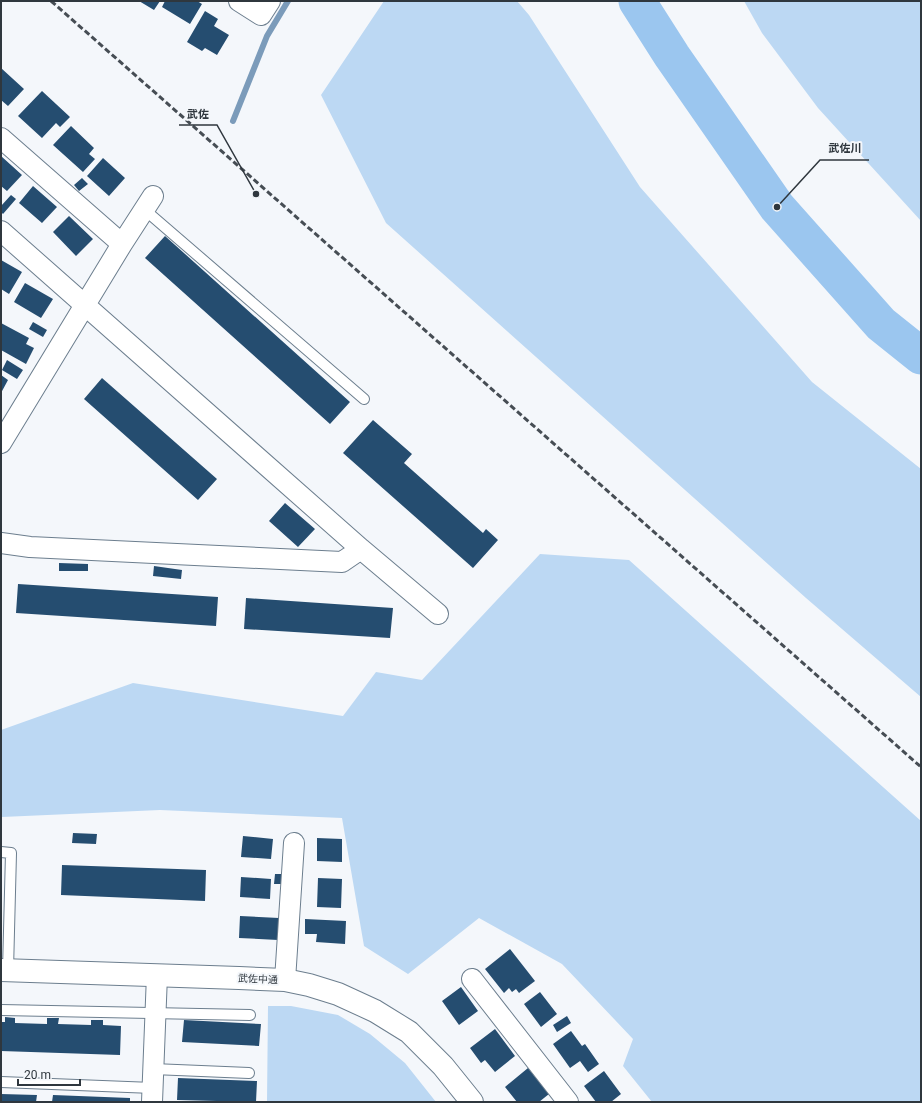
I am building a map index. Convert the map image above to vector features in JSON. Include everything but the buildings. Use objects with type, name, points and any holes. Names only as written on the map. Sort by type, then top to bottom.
[{"type":"street","points":[[239,1],[261,15],[270,1]]},
{"type":"street","points":[[1,138],[122,244]]},
{"type":"street","points":[[1,443],[122,244],[149,203]]},
{"type":"street","points":[[1,231],[361,549],[438,614]]},
{"type":"street","points":[[1,544],[30,547],[342,562],[361,549]]},
{"type":"street","points":[[285,980],[294,843]]},
{"type":"street","name":"武佐中通","points":[[4,970],[285,980],[309,985],[338,994],[375,1011],[409,1032],[443,1066],[472,1102]]},
{"type":"street","points":[[153,1087],[157,975]]},
{"type":"street","points":[[472,979],[568,1102]]},
{"type":"lane","points":[[149,203],[364,399]]},
{"type":"lane","points":[[1,852],[11,853],[5,910],[4,970]]},
{"type":"lane","points":[[1,1010],[250,1015]]},
{"type":"lane","points":[[1,1082],[153,1087],[248,1073]]},
{"type":"shaded area","points":[[384,1],[517,1],[529,15],[640,187],[812,382],[921,469],[921,697],[806,598],[386,223],[321,95]]},
{"type":"shaded area","points":[[744,1],[921,1],[921,221],[818,108],[762,33]]},
{"type":"shaded area","points":[[540,554],[629,560],[921,821],[921,1102],[652,1102],[623,1066],[633,1039],[562,964],[479,918],[408,974],[364,946],[342,818],[160,810],[2,817],[1,730],[133,683],[343,716],[376,672],[422,680]]},
{"type":"shaded area","points":[[268,1006],[291,1006],[338,1015],[370,1034],[405,1063],[436,1102],[267,1102]]},
{"type":"waterway","points":[[233,121],[267,36],[288,1]]},
{"type":"waterway","points":[[637,1],[672,56],[777,207],[881,324],[921,356]]},
{"type":"railway","points":[[51,1],[921,767]]},
{"type":"place","name":"武佐","points":[[256,194]]},
{"type":"place","name":"武佐川","points":[[777,207]]}]
